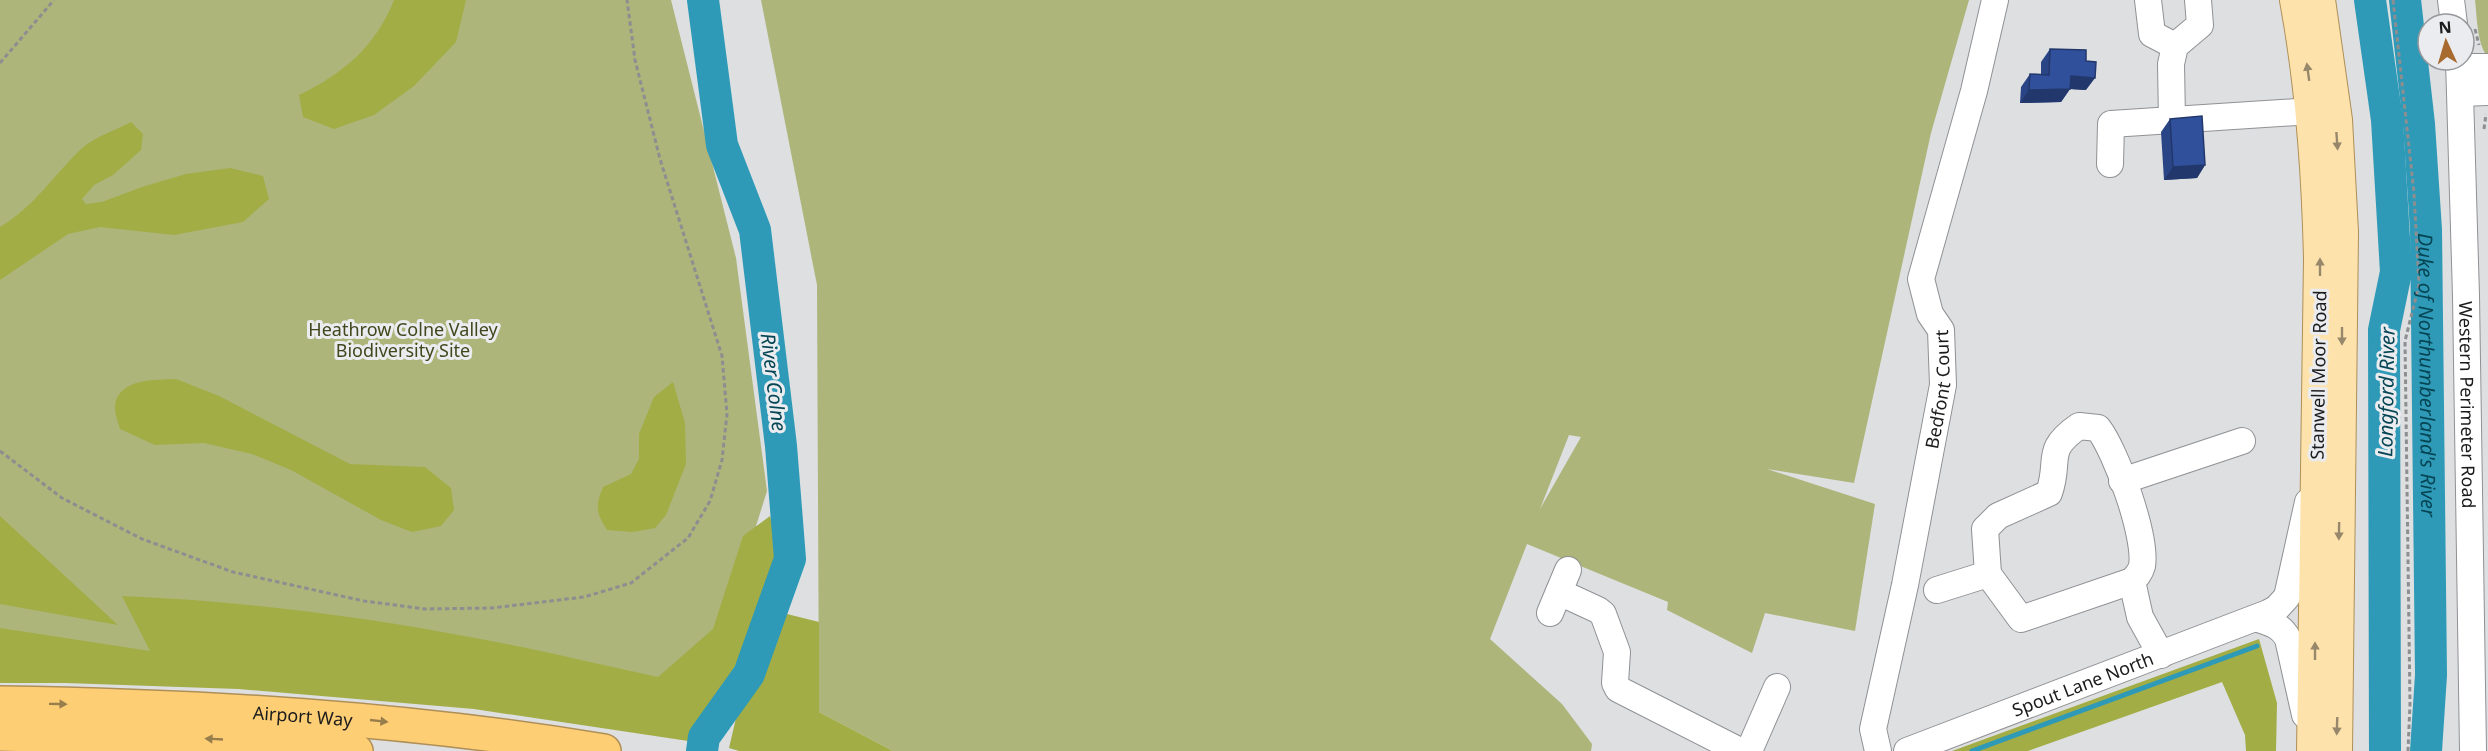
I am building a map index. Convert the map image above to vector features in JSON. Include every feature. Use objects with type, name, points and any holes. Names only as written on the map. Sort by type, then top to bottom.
[{"type":"highway","name":"Airport Way","points":[[0,703],[175,707],[298,714],[417,725],[604,751]]},
{"type":"highway","name":"Airport Way","points":[[0,734],[251,741],[356,751]]},
{"type":"main road","name":"Stanwell Moor Road","points":[[2296,0],[2312,111],[2318,188],[2320,259],[2312,751]]},
{"type":"main road","name":"Stanwell Moor Road","points":[[2319,0],[2332,88],[2342,232],[2336,751]]},
{"type":"street","name":"Bedfont Court","points":[[1878,751],[1873,729],[1905,585],[1943,385],[1941,330],[1930,314],[1921,279],[1974,91],[1995,0]]},
{"type":"street","points":[[2148,0],[2152,34],[2175,46]]},
{"type":"street","points":[[2172,121],[2171,64],[2175,46],[2200,25],[2198,0]]},
{"type":"street","name":"Western Perimeter Road","points":[[2460,72],[2467,319],[2473,751]]},
{"type":"street","points":[[2461,93],[2488,92]]},
{"type":"street","points":[[2110,164],[2111,124],[2312,111]]},
{"type":"street","points":[[2079,426],[2098,428],[2108,441],[2122,481],[2137,523],[2142,555],[2138,576],[2132,581],[2021,619],[1988,574],[1985,529],[1998,516],[2049,493],[2055,451],[2061,438],[2079,426]]},
{"type":"street","points":[[2122,481],[2242,441]]},
{"type":"street","name":"Spout Lane North","points":[[1906,751],[2258,619],[2277,608],[2287,597],[2317,461]]},
{"type":"street","points":[[1937,590],[1988,574]]},
{"type":"street","points":[[2132,581],[2140,617],[2161,655]]},
{"type":"street","points":[[1559,591],[1603,614],[1617,652],[1615,682],[1618,689],[1740,751]]},
{"type":"street","points":[[2258,619],[2272,623],[2289,639],[2312,751]]},
{"type":"street","points":[[1749,751],[1777,687]]},
{"type":"path","points":[[0,63],[54,0]]},
{"type":"path","points":[[0,451],[62,498],[142,539],[233,572],[364,601],[424,609],[492,608],[584,597],[631,583],[688,538],[710,501],[722,460],[727,414],[722,356],[660,159],[635,60],[627,0]]},
{"type":"path","points":[[2393,0],[2414,193],[2419,285],[2405,341],[2410,681],[2408,751]]},
{"type":"green space","name":"Heathrow Colne Valley Biodiversity Site","points":[[0,0],[671,0],[736,258],[767,491],[696,718],[0,639]]},
{"type":"green space","points":[[394,0],[466,0],[456,42],[414,86],[374,115],[334,129],[303,117],[299,95],[344,68],[368,45],[387,16]]},
{"type":"green space","points":[[761,0],[1969,0],[1931,133],[1854,483],[1767,469],[1875,504],[1855,631],[1765,613],[1752,653],[1667,610],[1668,602],[1527,544],[1490,639],[1562,704],[1592,744],[1591,751],[893,751],[819,712],[817,285]],"holes":[[[1569,435],[1581,437],[1540,509]]]},
{"type":"green space","points":[[2475,0],[2488,0],[2488,57],[2480,38]]},
{"type":"green space","points":[[131,122],[143,134],[141,150],[113,175],[94,185],[82,199],[86,204],[102,202],[186,174],[230,168],[263,176],[269,199],[243,222],[174,235],[100,227],[68,234],[0,280],[0,227],[23,210],[81,149],[99,137]]},
{"type":"green space","points":[[176,379],[219,396],[350,464],[425,467],[451,488],[454,510],[441,526],[412,532],[381,520],[291,470],[252,454],[204,443],[155,445],[120,429],[115,405],[123,390],[140,382]]},
{"type":"green space","points":[[673,382],[685,423],[686,464],[666,515],[655,528],[633,532],[607,530],[598,509],[603,487],[631,474],[639,459],[639,434],[654,397]]},
{"type":"green space","points":[[0,516],[118,625],[0,604]]},
{"type":"green space","points":[[770,516],[780,554],[743,651],[695,742],[474,709],[238,689],[0,683],[0,628],[150,651],[122,596],[255,606],[388,623],[521,647],[658,677],[713,629],[743,536]]},
{"type":"green space","points":[[787,614],[819,622],[819,712],[893,751],[739,751],[729,748],[740,701]]},
{"type":"green space","points":[[2259,639],[2277,703],[2276,751],[2246,751],[2245,735],[2222,682],[2028,751],[1952,751]]},
{"type":"building","points":[[2050,49],[2086,50],[2086,61],[2096,62],[2095,78],[2071,76],[2070,89],[2029,90],[2030,74],[2049,75]]},
{"type":"building","points":[[2202,116],[2205,165],[2173,167],[2170,119]]},
{"type":"waterway","name":"River Colne","points":[[702,751],[704,737],[749,674],[790,559],[781,446],[755,230],[722,145],[703,0]]},
{"type":"waterway","name":"Longford River","points":[[2370,0],[2387,120],[2396,272],[2384,330],[2385,751]]},
{"type":"waterway","name":"Duke of Northumberland's River","points":[[2405,0],[2419,124],[2426,230],[2431,675],[2426,751]]},
{"type":"waterway","points":[[1972,751],[2257,646]]}]
